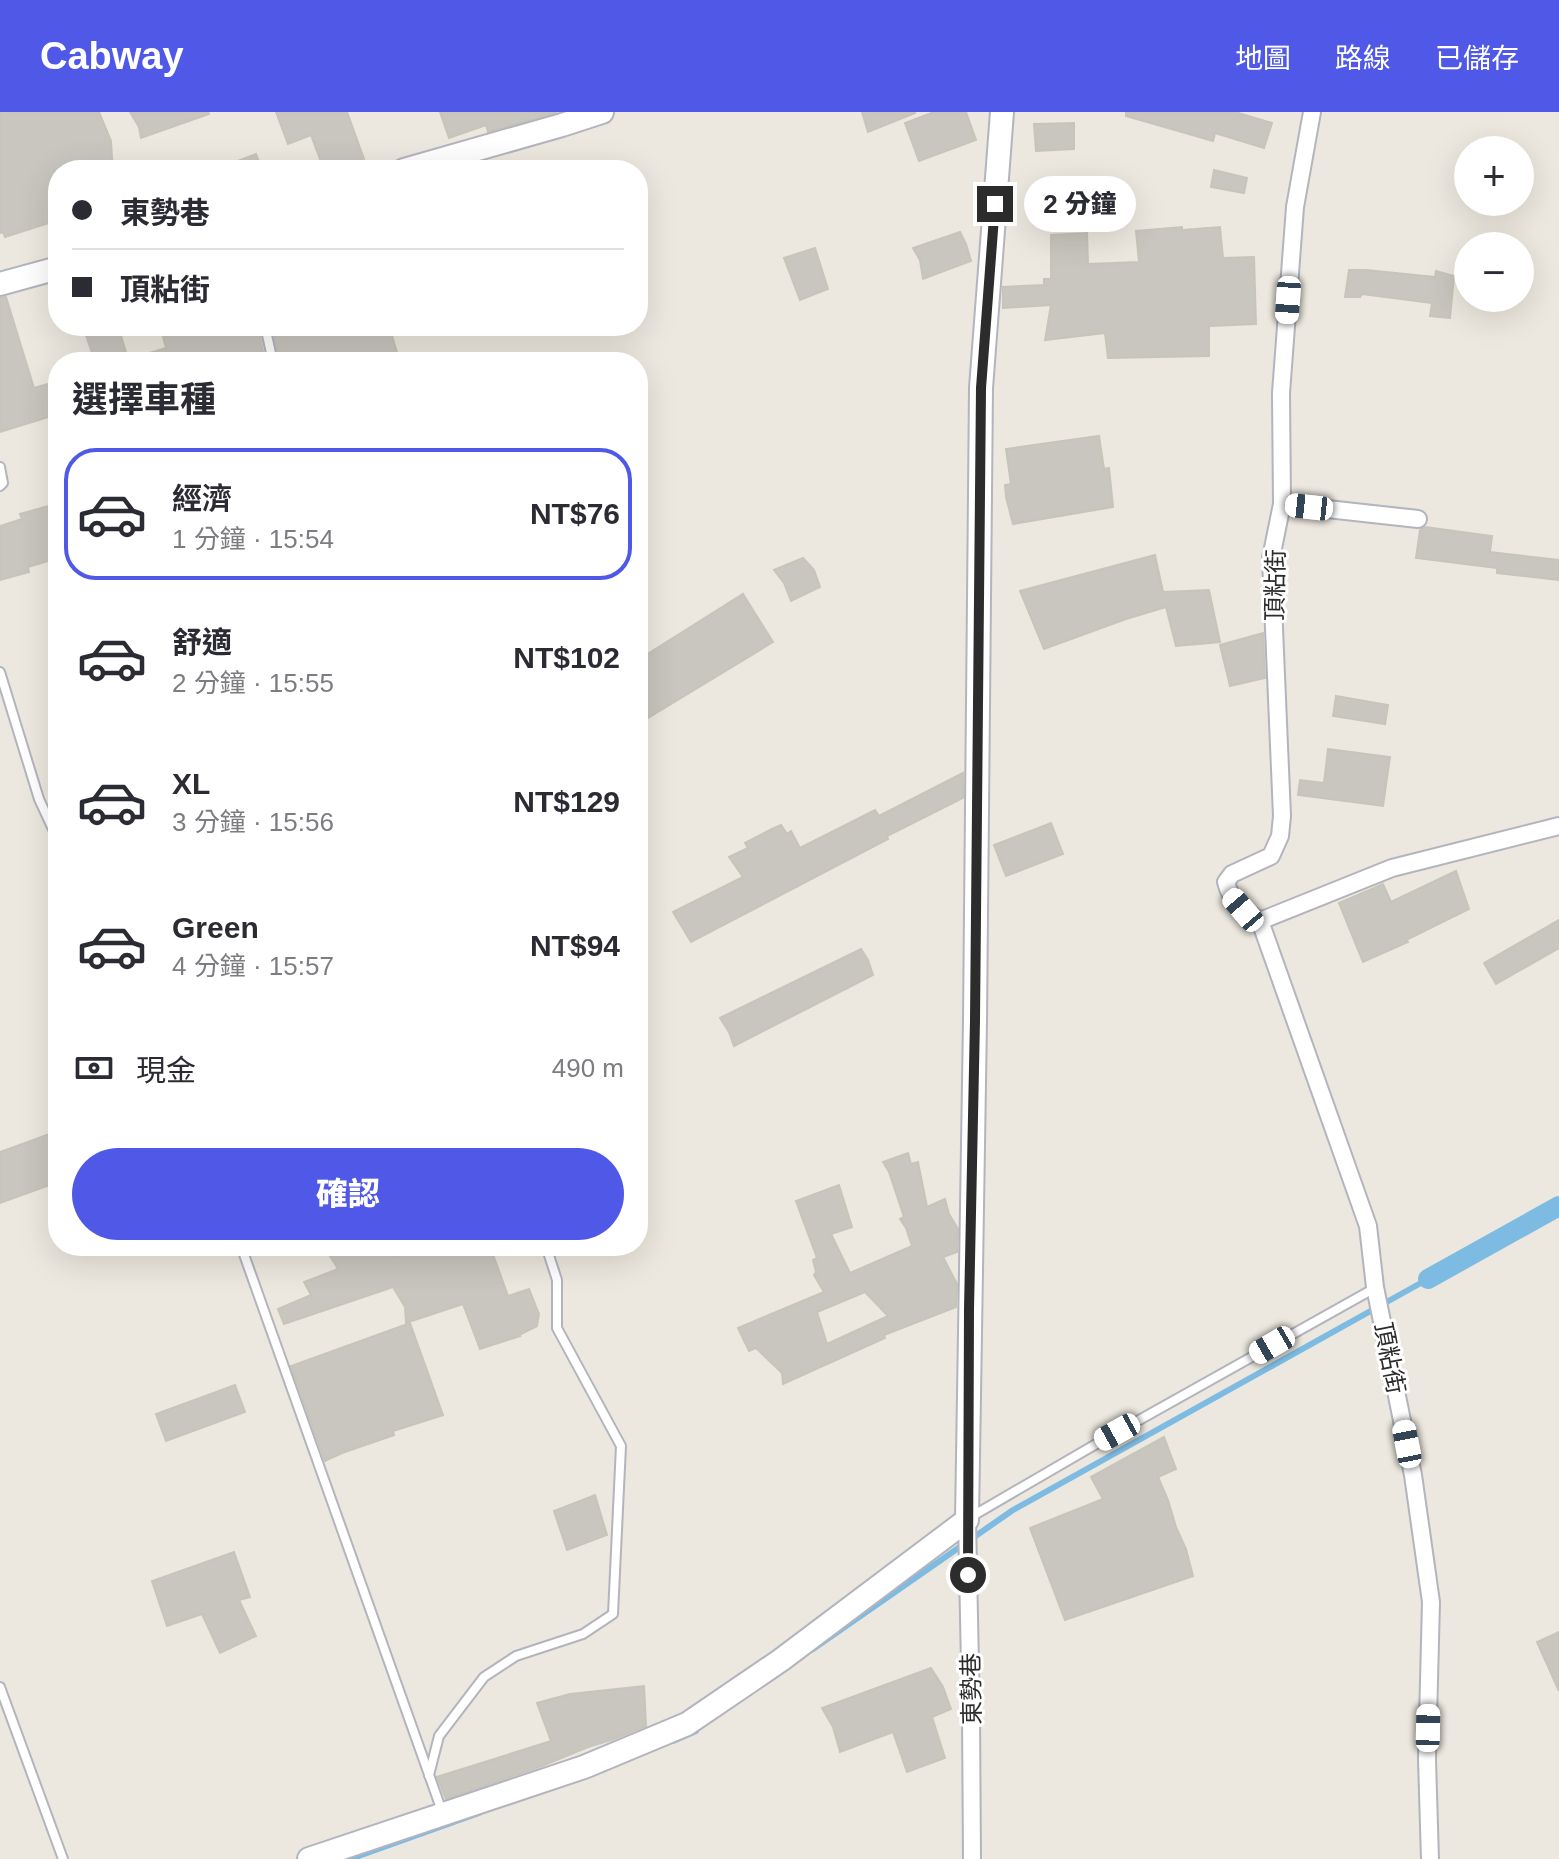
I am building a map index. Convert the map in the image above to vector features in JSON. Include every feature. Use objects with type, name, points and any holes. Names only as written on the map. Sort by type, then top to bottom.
[{"type":"street","points":[[434,160],[559,119],[602,112]]},
{"type":"street","points":[[309,1859],[584,1767],[687,1724],[781,1660],[967,1520],[981,388],[1002,112]]},
{"type":"street","name":"頂粘街","points":[[1312,112],[1295,207],[1281,393],[1282,504],[1271,558],[1282,816],[1280,836],[1271,856],[1232,874],[1226,882],[1229,894],[1243,910],[1260,921],[1368,1226],[1375,1287],[1413,1475],[1431,1602],[1427,1759],[1430,1859]]},
{"type":"street","points":[[0,284],[48,271]]},
{"type":"street","points":[[1282,504],[1418,519]]},
{"type":"street","points":[[1260,921],[1392,868],[1559,826]]},
{"type":"street","name":"東勢巷","points":[[967,1520],[972,1859]]},
{"type":"lane","points":[[0,467],[3,483],[0,486]]},
{"type":"lane","points":[[0,672],[39,799],[48,818]]},
{"type":"lane","points":[[245,1256],[443,1815]]},
{"type":"lane","points":[[429,1775],[439,1736],[484,1677],[516,1656],[583,1634],[613,1614],[621,1446],[557,1328],[557,1280],[549,1256]]},
{"type":"lane","points":[[967,1520],[1375,1287]]},
{"type":"lane","points":[[0,1687],[63,1859]]},
{"type":"building","points":[[0,112],[99,112],[111,141],[113,160],[48,160],[48,223],[5,237],[3,232],[0,233]]},
{"type":"building","points":[[130,112],[209,114],[141,138],[139,127]]},
{"type":"building","points":[[276,112],[347,112],[364,159],[320,160],[311,135],[288,144]]},
{"type":"building","points":[[440,112],[557,112],[488,132],[486,125],[449,138]]},
{"type":"building","points":[[862,112],[915,112],[915,113],[868,132]]},
{"type":"building","points":[[934,112],[966,112],[976,140],[919,161],[905,123]]},
{"type":"building","points":[[1126,112],[1235,112],[1272,123],[1264,148],[1215,133],[1213,141],[1126,116]]},
{"type":"building","points":[[1074,123],[1074,149],[1036,151],[1034,124]]},
{"type":"building","points":[[256,154],[258,160],[240,160]]},
{"type":"building","points":[[1214,170],[1247,178],[1244,193],[1211,187]]},
{"type":"building","points":[[1182,227],[1182,230],[1220,227],[1223,258],[1254,257],[1256,324],[1209,326],[1209,356],[1108,358],[1105,333],[1045,340],[1051,305],[1003,308],[1003,287],[1044,285],[1044,279],[1051,279],[1051,235],[1087,233],[1088,264],[1139,262],[1136,231]]},
{"type":"building","points":[[960,232],[971,261],[923,279],[920,260],[913,248]]},
{"type":"building","points":[[815,248],[828,289],[800,300],[784,258]]},
{"type":"building","points":[[1349,270],[1435,277],[1436,271],[1454,276],[1450,318],[1430,316],[1432,303],[1362,294],[1360,297],[1345,297]]},
{"type":"building","points":[[6,297],[34,388],[48,384],[48,417],[0,432],[0,298]]},
{"type":"building","points":[[86,336],[121,336],[126,352],[92,352]]},
{"type":"building","points":[[260,336],[263,351],[153,352],[166,348],[163,337]]},
{"type":"building","points":[[274,336],[392,336],[397,352],[278,352]]},
{"type":"building","points":[[1099,436],[1104,469],[1109,468],[1113,507],[1013,524],[1006,497],[1005,485],[1011,484],[1006,449]]},
{"type":"building","points":[[48,506],[48,561],[28,567],[29,572],[0,580],[0,526],[22,519],[20,514]]},
{"type":"building","points":[[1425,527],[1492,536],[1490,552],[1559,560],[1559,580],[1497,573],[1497,568],[1416,558],[1420,530]]},
{"type":"building","points":[[1155,555],[1163,592],[1209,590],[1220,642],[1176,646],[1166,607],[1044,649],[1020,591]]},
{"type":"building","points":[[803,558],[814,570],[820,587],[791,601],[784,583],[774,570]]},
{"type":"building","points":[[743,594],[773,642],[648,718],[648,654]]},
{"type":"building","points":[[1263,633],[1265,678],[1230,686],[1220,645]]},
{"type":"building","points":[[1336,696],[1388,705],[1385,724],[1333,716]]},
{"type":"building","points":[[1328,749],[1390,757],[1383,806],[1298,795],[1300,780],[1324,783]]},
{"type":"building","points":[[963,773],[963,798],[691,942],[673,912],[743,877],[729,857],[748,848],[745,843],[772,829],[781,825],[787,834],[791,831],[800,848],[875,810],[879,816]]},
{"type":"building","points":[[1051,823],[1063,854],[1006,876],[994,845]]},
{"type":"building","points":[[1456,871],[1469,909],[1363,962],[1339,903],[1383,884],[1391,902]]},
{"type":"building","points":[[1559,920],[1559,948],[1496,984],[1484,963]]},
{"type":"building","points":[[861,949],[873,975],[734,1046],[720,1018]]},
{"type":"building","points":[[48,1135],[48,1186],[0,1203],[0,1152]]},
{"type":"building","points":[[908,1153],[911,1164],[918,1162],[927,1207],[945,1199],[958,1229],[957,1252],[943,1257],[957,1284],[956,1307],[884,1335],[885,1338],[783,1384],[782,1373],[756,1348],[749,1351],[738,1328],[824,1292],[814,1275],[813,1260],[817,1258],[796,1201],[839,1185],[852,1227],[831,1234],[850,1273],[912,1246],[900,1219],[904,1217],[883,1162]],"holes":[[[865,1292],[888,1316],[827,1344],[817,1312]]]},
{"type":"building","points":[[330,1256],[494,1256],[508,1296],[529,1289],[539,1314],[537,1326],[520,1336],[480,1349],[463,1304],[406,1323],[405,1307],[393,1287],[284,1324],[278,1309],[311,1295],[304,1282],[338,1269]]},
{"type":"building","points":[[410,1323],[443,1415],[393,1431],[394,1435],[325,1461],[291,1366]]},
{"type":"building","points":[[235,1385],[245,1412],[166,1441],[156,1414]]},
{"type":"building","points":[[1164,1437],[1176,1469],[1158,1477],[1193,1576],[1065,1620],[1030,1528],[1103,1499],[1091,1477]]},
{"type":"building","points":[[595,1495],[607,1535],[567,1550],[554,1511]]},
{"type":"building","points":[[234,1552],[250,1597],[239,1600],[256,1636],[220,1653],[202,1614],[167,1626],[152,1581]]},
{"type":"building","points":[[1559,1632],[1559,1691],[1537,1642]]},
{"type":"building","points":[[931,1668],[943,1687],[951,1709],[932,1717],[945,1758],[907,1772],[893,1732],[840,1752],[833,1727],[822,1708]]},
{"type":"building","points":[[644,1686],[646,1726],[446,1799],[437,1777],[551,1741],[537,1703],[570,1694]]},
{"type":"waterway","points":[[1428,1279],[1559,1206]]},
{"type":"waterway","points":[[813,1649],[1013,1510],[1428,1279]]},
{"type":"waterway","points":[[673,1741],[696,1731]]},
{"type":"waterway","points":[[350,1859],[479,1813]]},
{"type":"route","points":[[968,1575],[981,388],[995,204]]}]
